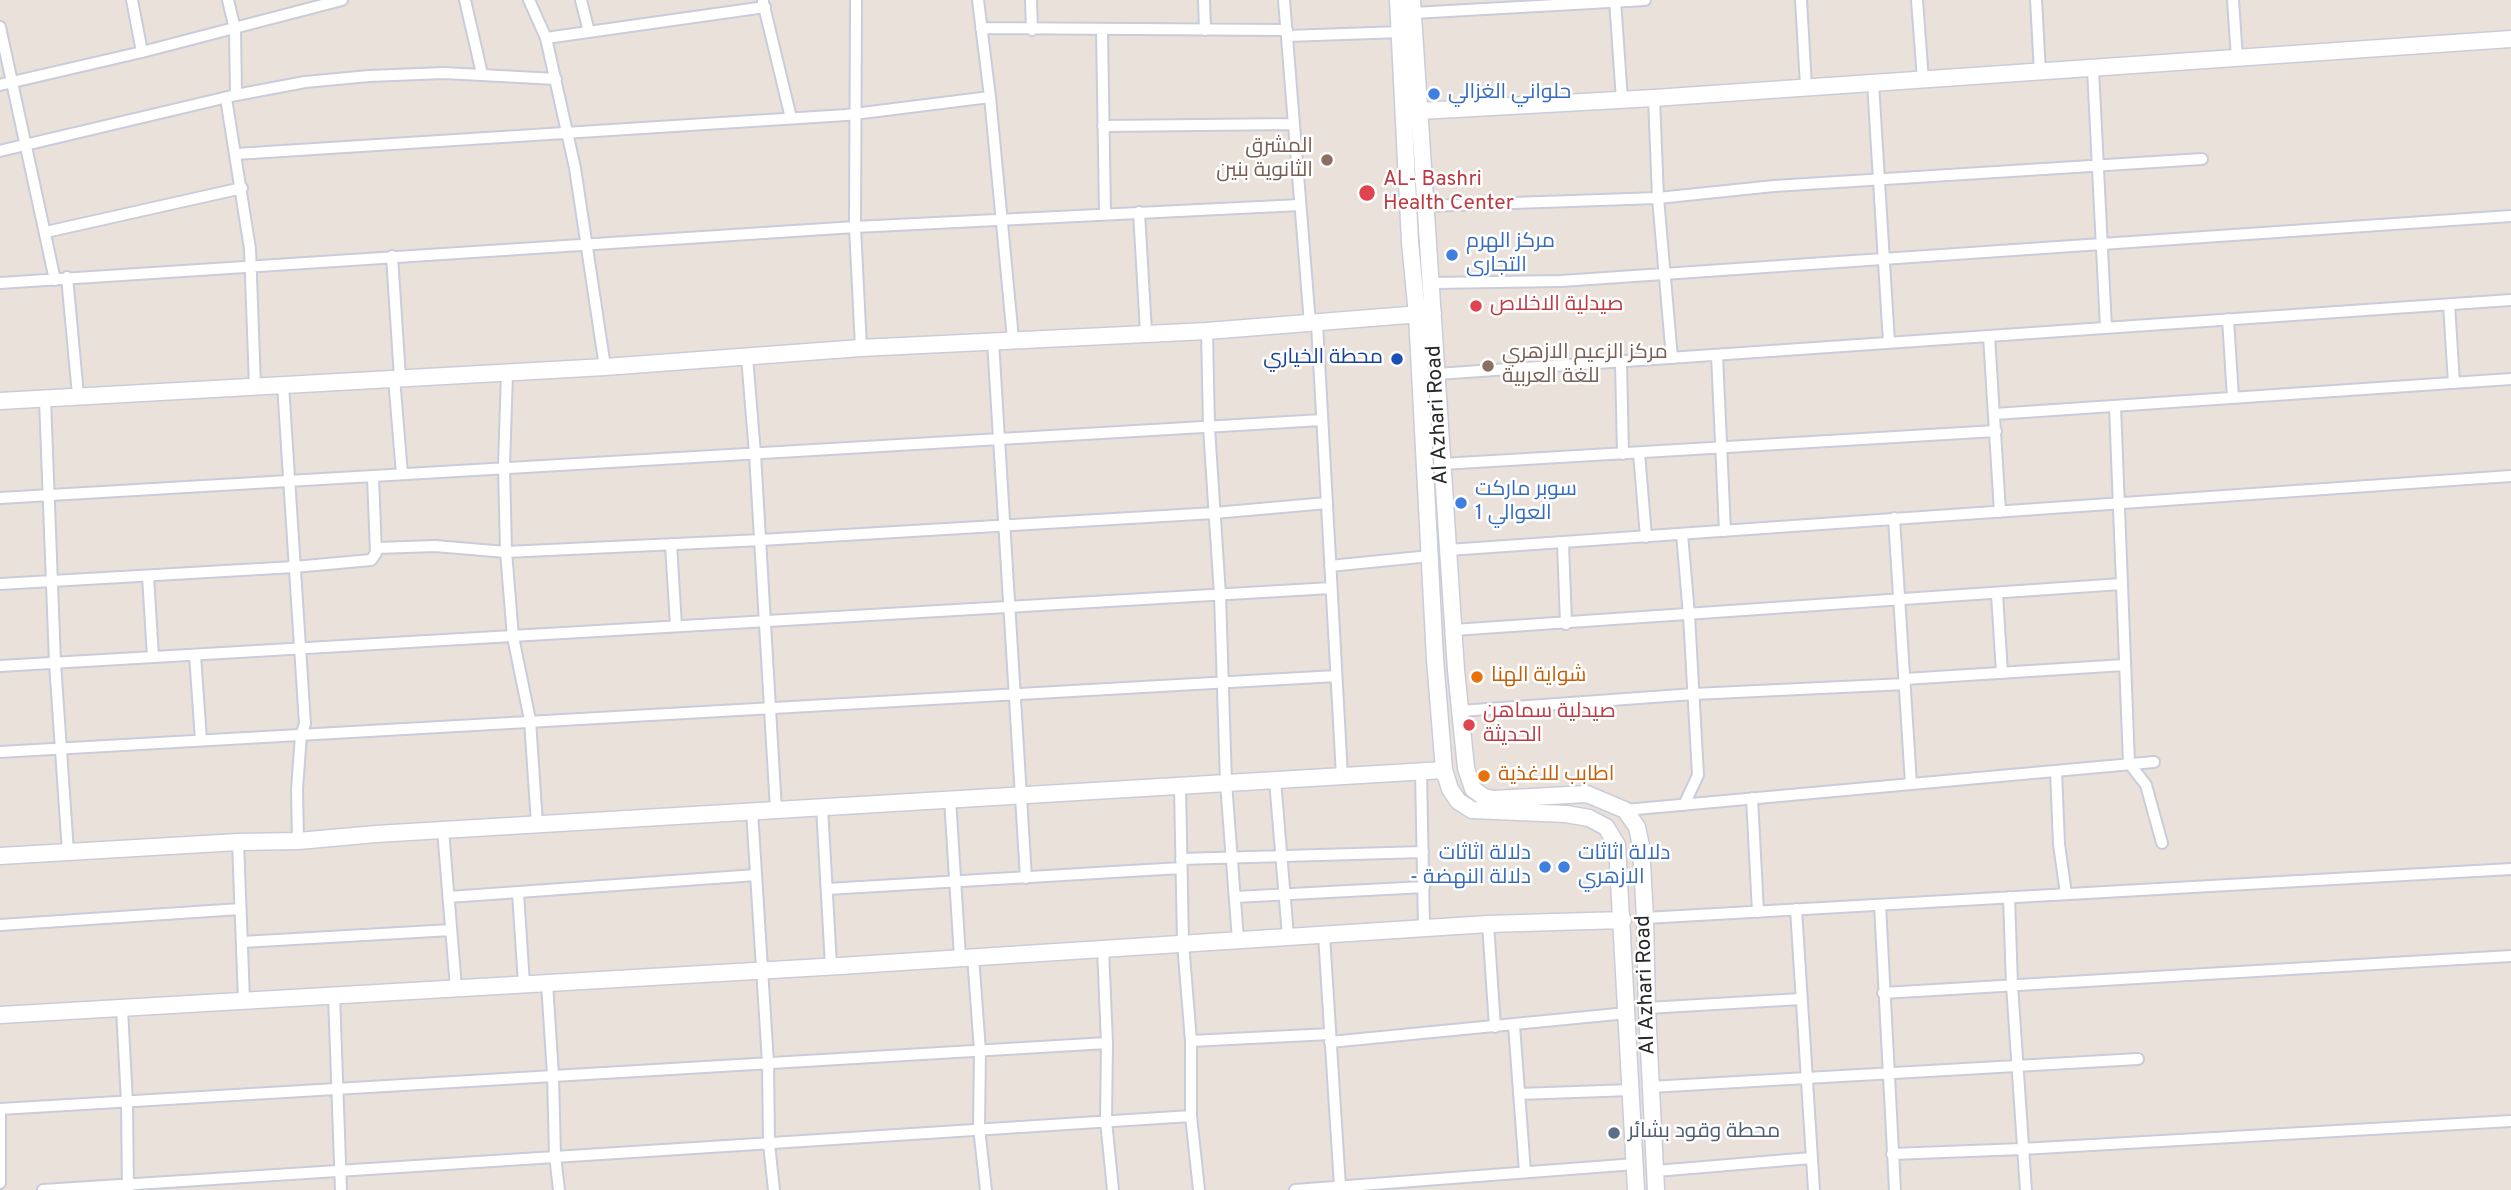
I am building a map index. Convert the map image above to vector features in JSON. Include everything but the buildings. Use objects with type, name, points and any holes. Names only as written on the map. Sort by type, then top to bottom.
[{"type":"street","points":[[132,0],[142,52]]},
{"type":"street","points":[[228,0],[235,29],[231,96],[251,266],[255,386]]},
{"type":"street","points":[[0,85],[235,29],[317,4],[342,0]]},
{"type":"street","points":[[466,0],[482,74]]},
{"type":"street","points":[[529,0],[546,38],[556,79],[588,243],[605,367]]},
{"type":"street","points":[[581,0],[589,32]]},
{"type":"street","points":[[856,0],[855,227],[861,348]]},
{"type":"street","points":[[978,0],[1013,339]]},
{"type":"street","points":[[1031,0],[1032,30]]},
{"type":"street","points":[[1204,0],[1205,30]]},
{"type":"street","points":[[1284,0],[1300,205],[1322,421],[1342,776]]},
{"type":"street","name":"Al Azhari Road","points":[[1398,0],[1408,215],[1437,374],[1466,768],[1477,793],[1494,799],[1587,794],[1625,810],[1631,816],[1640,839],[1656,1190]]},
{"type":"street","points":[[1413,7],[1645,0]]},
{"type":"street","points":[[1801,0],[1806,86]]},
{"type":"street","points":[[1917,0],[1923,80]]},
{"type":"street","points":[[2036,0],[2040,72]]},
{"type":"street","points":[[2233,0],[2237,58]]},
{"type":"street","points":[[1616,1],[1622,100]]},
{"type":"street","points":[[546,38],[764,3],[791,118]]},
{"type":"street","name":"Al Azhari Road","points":[[1413,7],[1432,284],[1425,314],[1430,556],[1444,770],[1450,789],[1458,801],[1472,810],[1566,814],[1588,818],[1606,827],[1617,845],[1636,1190]]},
{"type":"street","points":[[0,27],[46,232],[61,279],[78,396]]},
{"type":"street","points":[[981,28],[1401,32]]},
{"type":"street","points":[[1102,30],[1105,214]]},
{"type":"street","points":[[1420,111],[1654,98],[2511,40]]},
{"type":"street","points":[[2093,69],[2106,328]]},
{"type":"street","points":[[0,151],[231,96],[341,78],[482,74],[556,79]]},
{"type":"street","points":[[1872,83],[1889,343]]},
{"type":"street","points":[[236,154],[854,114],[990,97]]},
{"type":"street","points":[[1654,98],[1658,198],[1672,358]]},
{"type":"street","points":[[1103,125],[1294,124]]},
{"type":"street","points":[[1426,206],[1658,198],[1774,186],[2202,159]]},
{"type":"street","points":[[46,232],[242,188]]},
{"type":"street","points":[[0,283],[588,243],[1300,205]]},
{"type":"street","points":[[1139,212],[1146,332]]},
{"type":"street","points":[[1432,284],[1556,281],[2511,216]]},
{"type":"street","points":[[393,256],[402,474]]},
{"type":"street","points":[[1437,374],[2511,300]]},
{"type":"street","points":[[2449,304],[2454,383]]},
{"type":"street","points":[[0,401],[605,367],[1013,339],[1207,331],[1425,314]]},
{"type":"street","points":[[2228,319],[2233,398]]},
{"type":"street","points":[[1207,331],[1226,783],[1238,940]]},
{"type":"street","points":[[1989,336],[2000,512]]},
{"type":"street","points":[[993,341],[1026,878]]},
{"type":"street","points":[[1717,355],[1725,531]]},
{"type":"street","points":[[747,357],[761,540],[776,810]]},
{"type":"street","points":[[1621,362],[1623,454]]},
{"type":"street","points":[[507,372],[503,467],[506,552],[513,637],[530,720],[537,824]]},
{"type":"street","points":[[1995,414],[2511,380]]},
{"type":"street","points":[[283,385],[305,724],[301,735],[297,789],[298,841]]},
{"type":"street","points":[[45,398],[55,663],[68,852]]},
{"type":"street","points":[[2115,406],[2129,763],[2146,785],[2162,843]]},
{"type":"street","points":[[0,498],[1322,421]]},
{"type":"street","points":[[1442,464],[1996,431]]},
{"type":"street","points":[[1639,453],[1646,537]]},
{"type":"street","points":[[1448,550],[2511,476]]},
{"type":"street","points":[[0,584],[294,568],[371,560],[376,555],[373,477]]},
{"type":"street","points":[[376,548],[435,546],[506,552],[761,540],[1214,513],[1326,503]]},
{"type":"street","points":[[1894,518],[1912,784]]},
{"type":"street","points":[[1682,534],[1698,775],[1684,805]]},
{"type":"street","points":[[1563,543],[1566,624]]},
{"type":"street","points":[[671,544],[676,626]]},
{"type":"street","points":[[1330,566],[1430,556]]},
{"type":"street","points":[[148,576],[153,657]]},
{"type":"street","points":[[1454,630],[2121,584]]},
{"type":"street","points":[[0,666],[1331,588]]},
{"type":"street","points":[[1997,594],[2002,673]]},
{"type":"street","points":[[195,655],[201,740]]},
{"type":"street","points":[[1460,711],[2124,665]]},
{"type":"street","points":[[0,752],[1336,676]]},
{"type":"street","points":[[1625,810],[2154,762]]},
{"type":"street","points":[[0,856],[298,841],[537,824],[1444,770]]},
{"type":"street","points":[[1421,771],[1424,928]]},
{"type":"street","points":[[2056,771],[2059,844],[2066,894]]},
{"type":"street","points":[[1275,780],[1289,936]]},
{"type":"street","points":[[1180,786],[1183,943],[1191,1041],[1191,1116],[1199,1190]]},
{"type":"street","points":[[1752,798],[1758,912]]},
{"type":"street","points":[[950,799],[955,881],[980,1051],[979,1128],[986,1190]]},
{"type":"street","points":[[822,807],[831,966]]},
{"type":"street","points":[[752,811],[768,1063],[769,1144],[774,1190]]},
{"type":"street","points":[[443,830],[456,988]]},
{"type":"street","points":[[238,842],[244,1000]]},
{"type":"street","points":[[827,889],[1026,878],[1232,858],[1423,852]]},
{"type":"street","points":[[1645,918],[2511,869]]},
{"type":"street","points":[[449,897],[756,874]]},
{"type":"street","points":[[1235,897],[1423,887]]},
{"type":"street","points":[[518,892],[524,984]]},
{"type":"street","points":[[2009,897],[2025,1190]]},
{"type":"street","points":[[1880,905],[1895,1190]]},
{"type":"street","points":[[0,925],[240,909]]},
{"type":"street","points":[[1796,909],[1814,1190]]},
{"type":"street","points":[[0,1014],[831,966],[1488,923],[1623,920]]},
{"type":"street","points":[[1488,923],[1495,1027]]},
{"type":"street","points":[[242,942],[451,930]]},
{"type":"street","points":[[1324,935],[1340,1187]]},
{"type":"street","points":[[1103,949],[1107,1043],[1106,1121],[1113,1190]]},
{"type":"street","points":[[1883,993],[2511,956]]},
{"type":"street","points":[[547,983],[559,1190]]},
{"type":"street","points":[[334,995],[341,1190]]},
{"type":"street","points":[[1647,1008],[1801,999]]},
{"type":"street","points":[[122,1009],[127,1102],[127,1187]]},
{"type":"street","points":[[1191,1041],[1330,1038],[1495,1027],[1627,1013]]},
{"type":"street","points":[[1514,1025],[1525,1172]]},
{"type":"street","points":[[0,1183],[0,1109],[1107,1043]]},
{"type":"street","points":[[1650,1087],[2137,1059]]},
{"type":"street","points":[[1519,1094],[1631,1090]]},
{"type":"street","points":[[43,1190],[127,1187],[339,1170],[1191,1116]]},
{"type":"street","points":[[1892,1154],[2511,1121]]},
{"type":"street","points":[[1656,1171],[1811,1158]]},
{"type":"street","points":[[1295,1190],[1635,1164]]},
{"type":"place","name":"حلواني الغزالي","points":[[1434,94]]},
{"type":"place","name":"المشرق الثانوية بنين","points":[[1327,160]]},
{"type":"place","name":"AL- Bashri Health Center","points":[[1367,193]]},
{"type":"place","name":"مركز الهرم التجارى","points":[[1452,255]]},
{"type":"place","name":"صيدلية الاخلاص","points":[[1476,306]]},
{"type":"place","name":"محطة الخياري","points":[[1397,359]]},
{"type":"place","name":"مركز الزعيم الازهري للغة العربية","points":[[1488,366]]},
{"type":"place","name":"سوبر ماركت العوالي 1","points":[[1461,503]]},
{"type":"place","name":"شواية الهنا","points":[[1477,677]]},
{"type":"place","name":"صيدلية سماهن الحديثة","points":[[1469,725]]},
{"type":"place","name":"اطابب للاغذية","points":[[1484,776]]},
{"type":"place","name":"دلالة اثاثات - دلالة النهضة","points":[[1545,867]]},
{"type":"place","name":"دلالة اثاثات الازهري","points":[[1564,867]]},
{"type":"place","name":"محطة وقود بشائر","points":[[1614,1133]]}]
